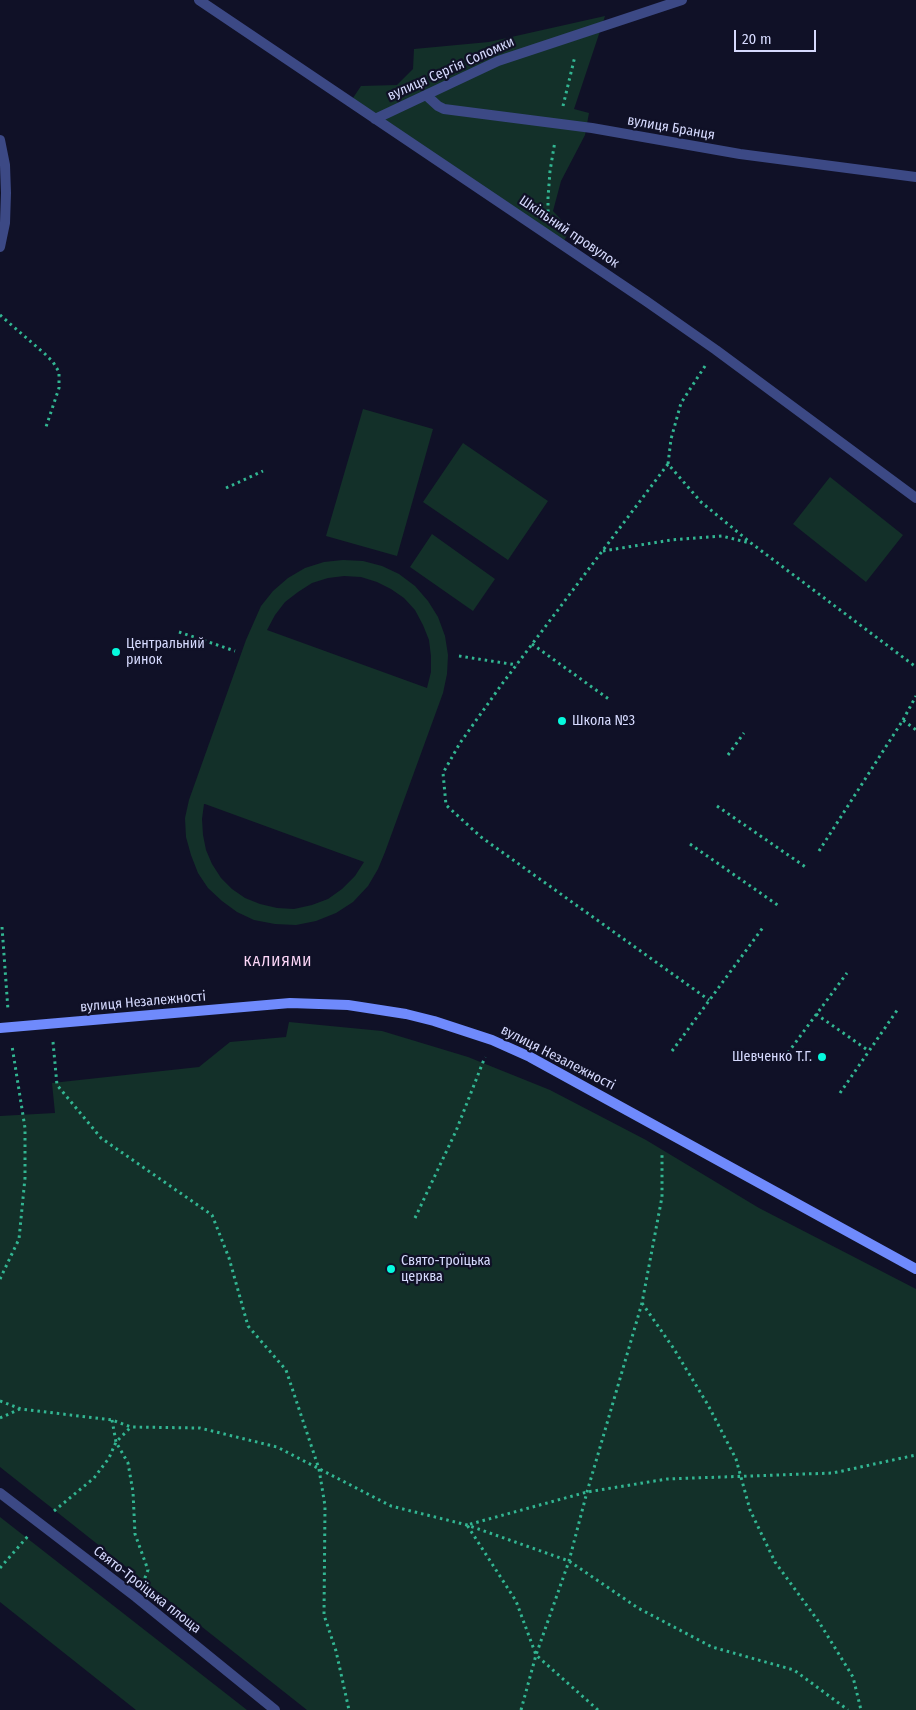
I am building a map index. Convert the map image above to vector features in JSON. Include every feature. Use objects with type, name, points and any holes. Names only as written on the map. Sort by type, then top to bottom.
[{"type":"main road","name":"вулиця Незалежності","points":[[5,1027],[290,1003],[348,1005],[406,1014],[492,1040],[548,1066],[916,1269]]},
{"type":"street","name":"Шкільний провулок","points":[[200,0],[550,235],[716,350],[916,498]]},
{"type":"street","name":"вулиця Сергія Соломки","points":[[375,119],[516,54],[682,0]]},
{"type":"street","name":"вулиця Бранця","points":[[426,95],[444,109],[592,128],[740,154],[916,177]]},
{"type":"street","points":[[0,140],[5,165],[6,193],[5,223],[0,246]]},
{"type":"street","name":"Свято-Троїцька площа","points":[[0,1493],[136,1598],[275,1710]]},
{"type":"path","points":[[0,315],[45,354],[59,372],[59,388],[45,430]]},
{"type":"path","points":[[709,1000],[481,837],[446,805],[443,773],[460,743],[532,644],[668,464],[671,440],[681,403],[716,350]]},
{"type":"path","points":[[668,464],[701,502],[751,543],[916,667]]},
{"type":"path","points":[[226,488],[263,471]]},
{"type":"path","points":[[602,551],[671,540],[722,536],[751,543]]},
{"type":"path","points":[[179,632],[235,651]]},
{"type":"path","points":[[532,644],[610,700]]},
{"type":"path","points":[[459,656],[517,665]]},
{"type":"path","points":[[819,851],[903,720],[916,696]]},
{"type":"path","points":[[903,720],[916,730]]},
{"type":"path","points":[[728,755],[744,732]]},
{"type":"path","points":[[717,806],[806,868]]},
{"type":"path","points":[[690,844],[779,906]]},
{"type":"path","points":[[672,1051],[764,926]]},
{"type":"path","points":[[0,1279],[19,1239],[26,1178],[26,1128],[5,1027],[2,927]]},
{"type":"path","points":[[784,1058],[847,973]]},
{"type":"path","points":[[840,1093],[898,1009]]},
{"type":"path","points":[[816,1014],[869,1051]]},
{"type":"path","points":[[51,1024],[57,1085],[101,1138],[212,1215],[230,1258],[248,1326],[286,1370],[319,1469],[325,1506],[324,1615],[336,1651],[350,1710]]},
{"type":"path","points":[[415,1218],[456,1132],[492,1040]]},
{"type":"path","points":[[521,1710],[521,1704],[536,1655],[569,1561],[642,1303],[662,1197],[662,1129]]},
{"type":"path","points":[[642,1303],[674,1349],[708,1405],[736,1459],[750,1510],[775,1562],[819,1622],[853,1677],[861,1710]]},
{"type":"path","points":[[0,1401],[21,1409],[112,1420],[131,1427],[200,1428],[277,1447],[391,1506],[467,1526],[569,1561],[638,1608],[712,1647],[794,1670],[848,1710]]},
{"type":"path","points":[[0,1418],[21,1409]]},
{"type":"path","points":[[112,1420],[116,1442],[128,1463],[133,1492],[135,1534],[148,1570],[136,1598]]},
{"type":"path","points":[[0,1568],[39,1524],[94,1478],[109,1458],[116,1442],[131,1427]]},
{"type":"path","points":[[467,1526],[587,1492],[667,1478],[833,1473],[916,1455]]},
{"type":"path","points":[[467,1526],[516,1601],[536,1655],[598,1710]]},
{"type":"green space","points":[[605,16],[574,109],[589,113],[585,135],[561,181],[553,211],[570,229],[560,249],[349,104],[361,86],[397,85],[413,69],[414,49],[489,42]]},
{"type":"green space","points":[[363,409],[433,429],[397,556],[326,536]]},
{"type":"green space","points":[[463,443],[548,501],[508,560],[423,502]]},
{"type":"green space","points":[[830,477],[903,535],[866,582],[793,524]]},
{"type":"green space","points":[[432,534],[495,579],[473,611],[410,567]]},
{"type":"green space","points":[[343,560],[363,561],[382,566],[399,574],[415,586],[428,601],[438,617],[445,636],[448,655],[447,674],[443,693],[385,852],[368,886],[353,902],[336,913],[316,921],[296,925],[275,924],[254,920],[237,912],[208,888],[198,873],[191,855],[186,837],[185,818],[189,800],[246,640],[261,606],[273,591],[288,578],[305,568],[324,562]],"holes":[[[344,576],[361,577],[377,582],[404,598],[415,610],[429,640],[431,672],[427,688],[267,630],[285,602],[298,592],[312,583]],[[205,804],[364,862],[355,876],[328,899],[294,909],[260,904],[245,898],[232,889],[221,878],[212,864],[206,850],[203,835],[202,819]]]},
{"type":"green space","points":[[289,1022],[382,1031],[468,1057],[550,1090],[646,1140],[759,1208],[916,1289],[916,1710],[307,1710],[0,1467],[0,1116],[55,1113],[52,1083],[199,1067],[230,1042],[286,1037]]},
{"type":"green space","points":[[0,1517],[247,1710],[136,1710],[0,1602]]},
{"type":"place","name":"Центральний ринок","points":[[116,652]]},
{"type":"place","name":"Школа №3","points":[[562,721]]},
{"type":"place","name":"Шевченко Т.Г.","points":[[822,1057]]},
{"type":"place","name":"Свято-троїцька церква","points":[[391,1269]]},
{"type":"district","name":"КАЛИЯМИ","points":[[278,962]]}]
